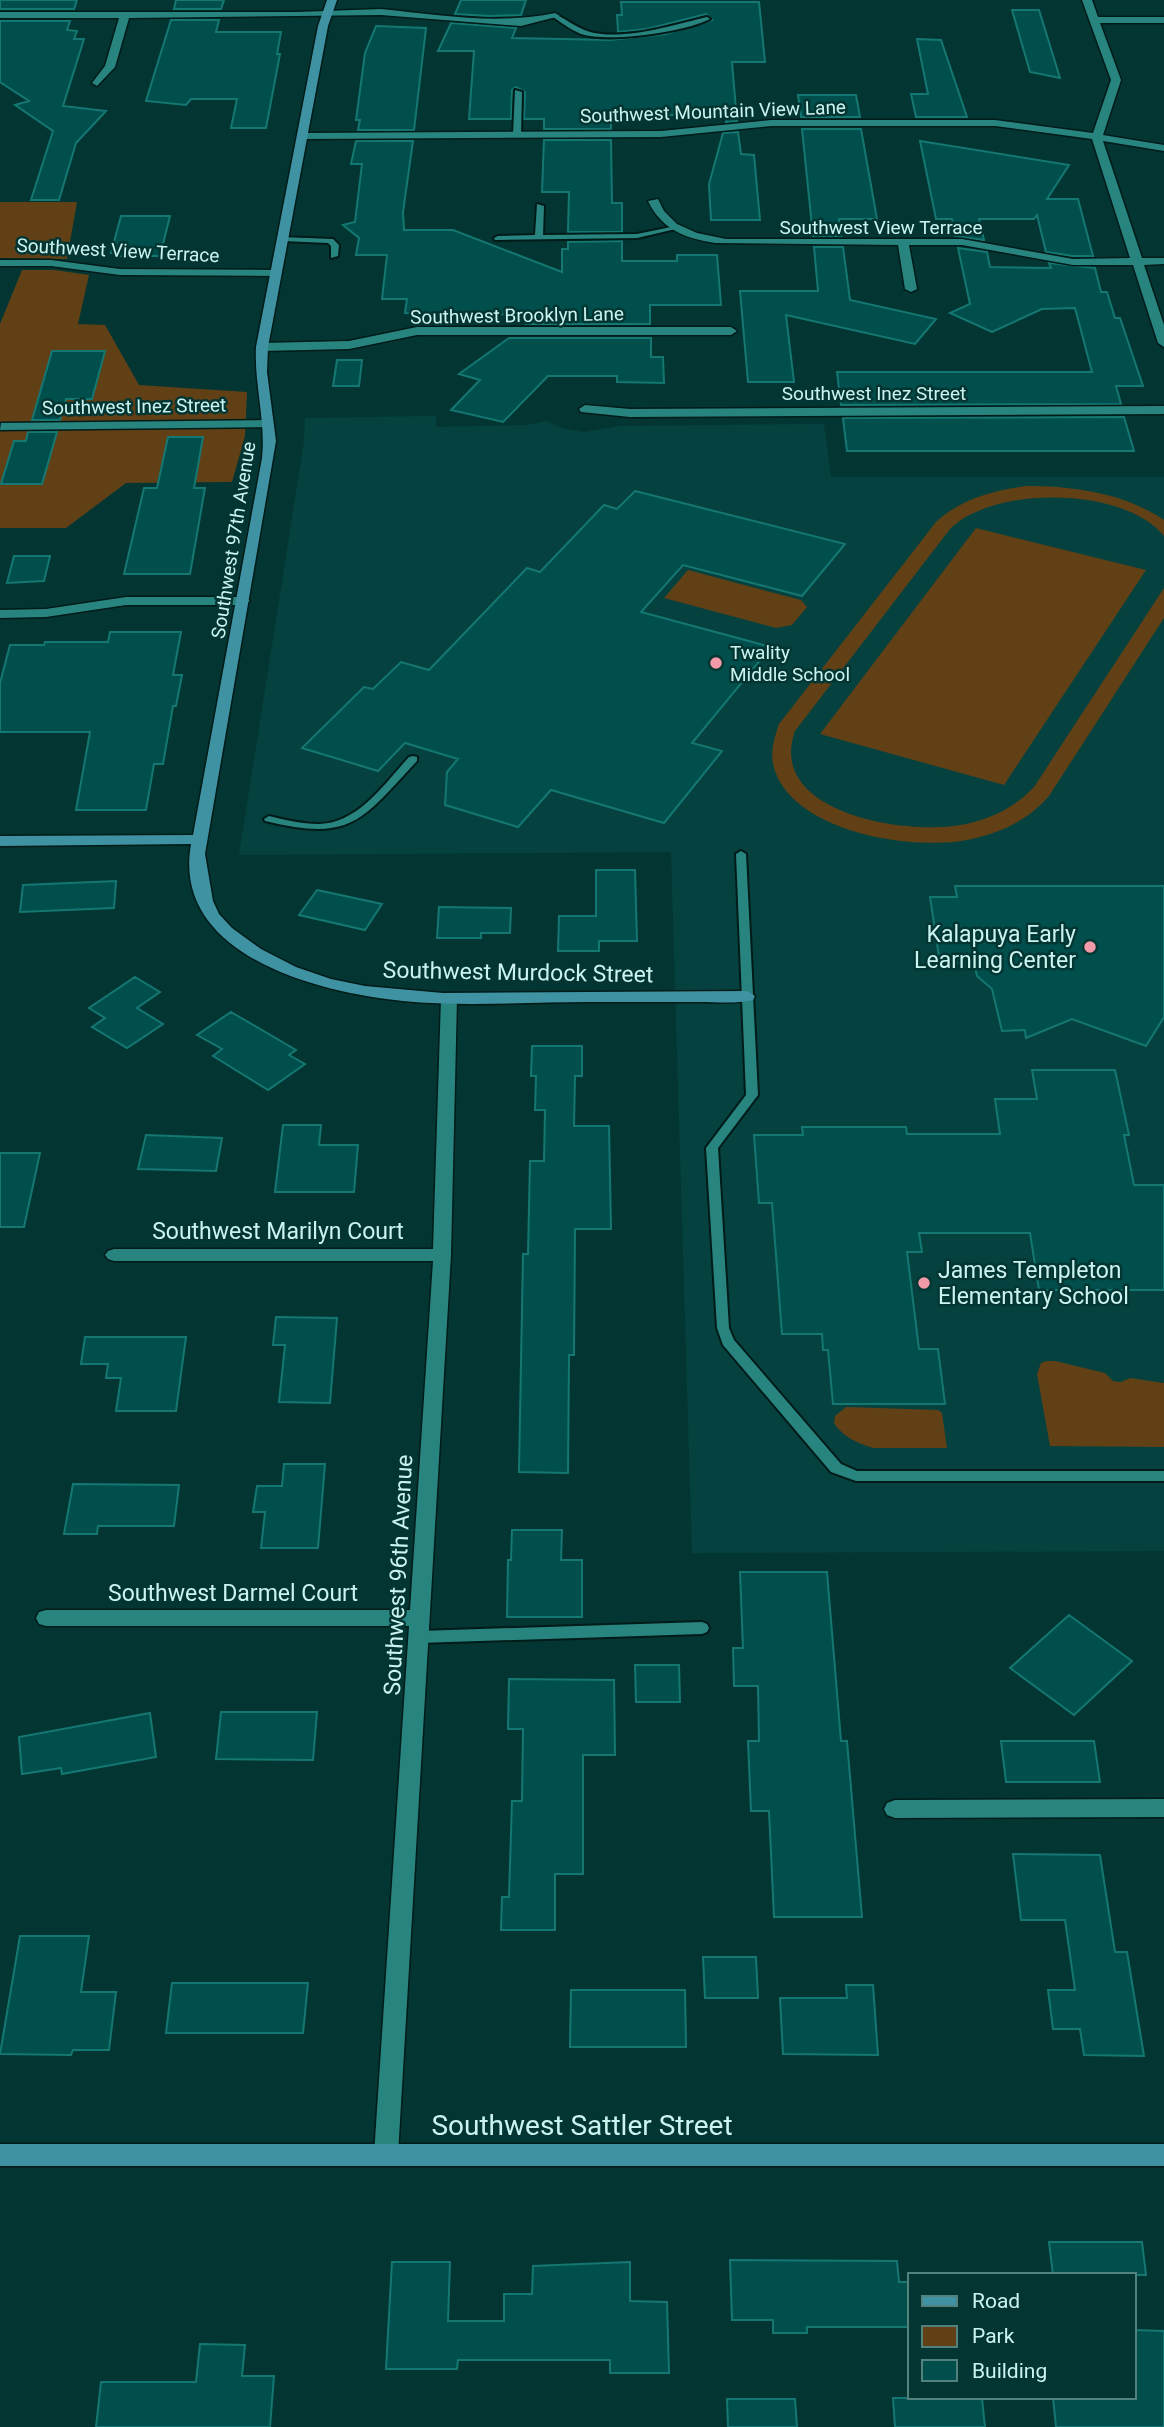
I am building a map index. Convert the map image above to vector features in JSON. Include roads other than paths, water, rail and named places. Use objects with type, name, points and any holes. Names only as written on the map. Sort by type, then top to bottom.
[{"type":"street","name":"Southwest 97th Avenue","points":[[200,839],[268,458],[268,424],[261,372],[262,347],[323,26],[332,0]]},
{"type":"street","points":[[1087,0],[1116,80],[1097,138],[1164,343]]},
{"type":"street","points":[[0,15],[401,13],[498,23],[521,23],[555,16]]},
{"type":"street","points":[[97,83],[110,67],[125,15]]},
{"type":"street","points":[[1095,20],[1164,20]]},
{"type":"street","name":"Southwest Mountain View Lane","points":[[304,136],[698,132],[771,123],[995,123],[1039,127],[1164,148]]},
{"type":"street","points":[[654,201],[660,216],[676,228]]},
{"type":"street","name":"Southwest View Terrace","points":[[676,228],[726,242],[980,243],[1040,258],[1073,262],[1164,261]]},
{"type":"street","points":[[903,242],[911,289]]},
{"type":"street","name":"Southwest View Terrace","points":[[0,263],[51,263],[120,272],[276,273]]},
{"type":"street","name":"Southwest Brooklyn Lane","points":[[262,347],[349,345],[417,331],[731,331]]},
{"type":"street","name":"Southwest Inez Street","points":[[585,409],[630,413],[1164,410]]},
{"type":"street","name":"Southwest Inez Street","points":[[1,427],[268,424]]},
{"type":"street","points":[[0,614],[46,612],[126,601],[243,601]]},
{"type":"street","points":[[0,841],[200,839]]},
{"type":"street","name":"Southwest Murdock Street","points":[[200,839],[197,854],[202,897],[213,917],[243,946],[278,966],[340,987],[449,998],[747,996]]},
{"type":"street","name":"Southwest 96th Avenue","points":[[386,2155],[442,1255],[449,998]]},
{"type":"street","name":"Southwest Marilyn Court","points":[[114,1255],[442,1255]]},
{"type":"street","name":"Southwest Darmel Court","points":[[46,1618],[420,1627]]},
{"type":"street","points":[[895,1809],[1164,1808]]},
{"type":"street","name":"Southwest Sattler Street","points":[[0,2155],[1164,2155]]},
{"type":"lane","points":[[555,16],[585,33],[594,34],[650,33],[708,19]]},
{"type":"lane","points":[[517,135],[518,92]]},
{"type":"lane","points":[[539,237],[540,206]]},
{"type":"lane","points":[[498,238],[638,236],[676,228]]},
{"type":"lane","points":[[284,239],[330,241],[335,244],[334,256]]},
{"type":"lane","points":[[269,819],[292,826],[317,829],[339,826],[356,819],[413,759]]},
{"type":"lane","points":[[741,854],[751,1095],[712,1148],[723,1328],[728,1342],[836,1468],[856,1476],[1164,1476]]},
{"type":"lane","points":[[420,1627],[702,1628]]},
{"type":"place","name":"Twality Middle School","points":[[716,663]]},
{"type":"place","name":"Kalapuya Early Learning Center","points":[[1090,947]]},
{"type":"place","name":"James Templeton Elementary School","points":[[924,1283]]}]
